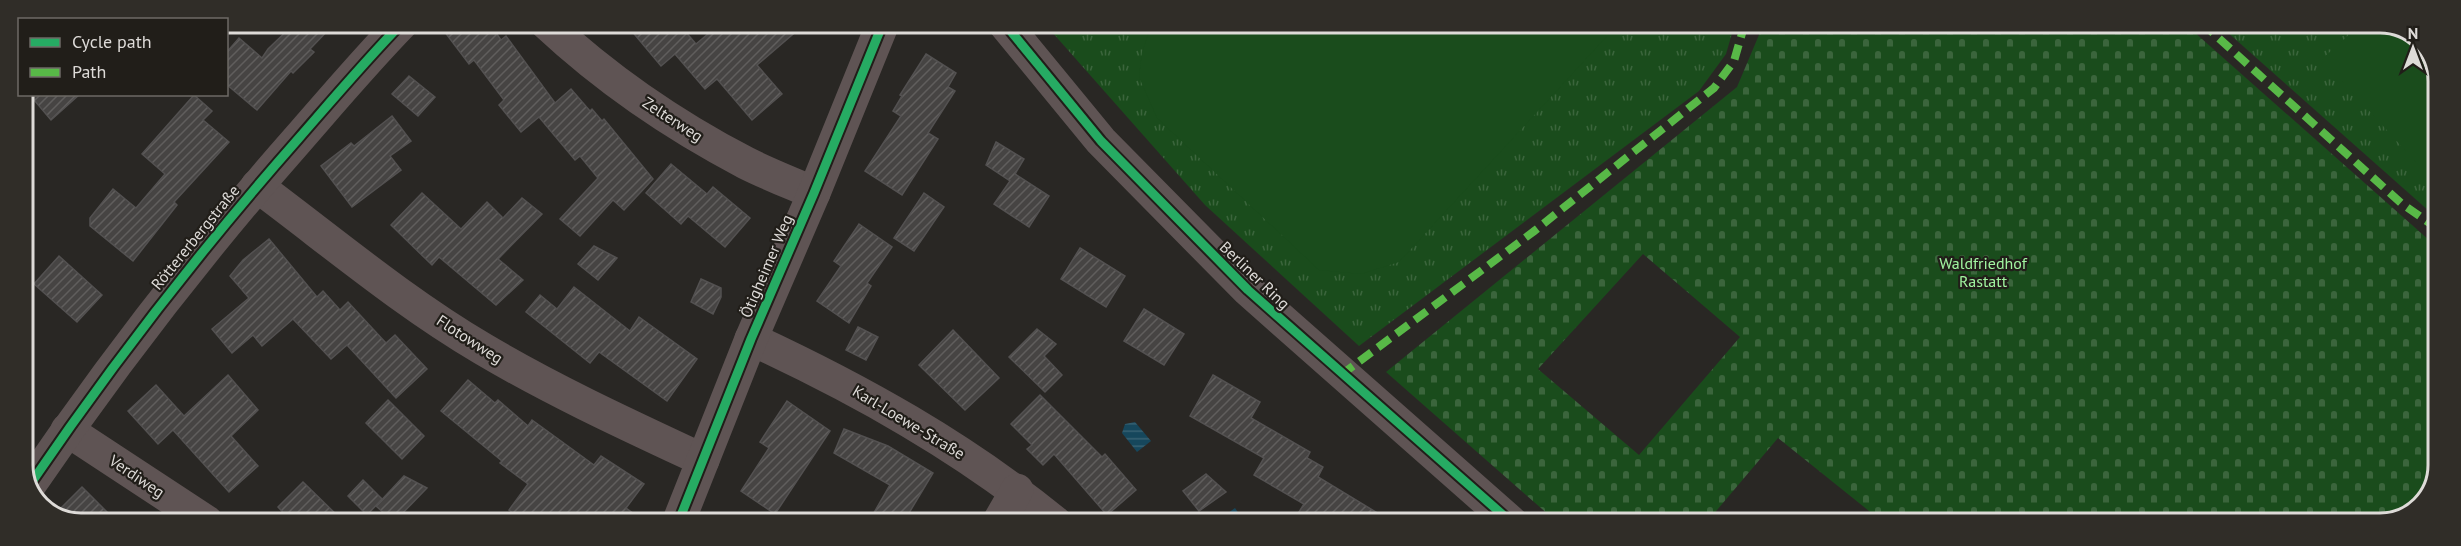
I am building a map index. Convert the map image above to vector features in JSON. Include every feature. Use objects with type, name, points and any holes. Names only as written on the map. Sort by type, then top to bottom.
[{"type":"street","name":"Röttererbergstraße","points":[[35,477],[161,302],[257,186],[393,33]]},
{"type":"street","name":"Zelterweg","points":[[558,33],[617,82],[681,125],[747,163],[814,193]]},
{"type":"street","name":"Ötigheimer Weg","points":[[682,513],[751,339],[814,193],[879,33]]},
{"type":"street","name":"Berliner Ring","points":[[1012,33],[1101,141],[1248,290],[1501,513]]},
{"type":"street","name":"Flotowweg","points":[[257,186],[414,302],[481,348],[557,391],[703,460]]},
{"type":"street","name":"Karl-Loewe-Straße","points":[[751,339],[822,372],[892,411],[1017,490],[1044,513]]},
{"type":"street","name":"Verdiweg","points":[[67,430],[193,513]]},
{"type":"street","points":[[1004,513],[1017,490]]},
{"type":"green space","points":[[1053,33],[1732,33],[1726,54],[1699,91],[1359,346],[1205,205]]},
{"type":"green space","points":[[1149,33],[1610,33],[1399,262],[1361,274],[1319,270],[1157,118],[1139,77],[1142,52]]},
{"type":"green space","name":"Waldfriedhof Rastatt","points":[[1760,33],[2195,33],[2428,239],[2427,474],[2416,497],[2404,507],[2386,513],[1872,513],[1778,438],[1714,513],[1547,513],[1386,372],[1737,87]],"holes":[[[1643,254],[1740,337],[1639,455],[1538,369]]]},
{"type":"green space","points":[[2228,33],[2380,33],[2404,39],[2416,49],[2424,63],[2428,78],[2428,210]]},
{"type":"green space","points":[[2351,33],[2389,34],[2404,39],[2416,49],[2424,63],[2428,78],[2428,175],[2322,59]]},
{"type":"water","points":[[1135,422],[1151,441],[1137,452],[1122,433],[1125,424]]},
{"type":"water","points":[[1235,508],[1238,513],[1228,513]]},
{"type":"building","points":[[285,33],[325,33],[310,49],[314,52],[293,73],[291,71],[257,110],[228,86],[228,51],[239,38],[262,58]]},
{"type":"building","points":[[446,33],[496,33],[501,40],[506,36],[555,103],[571,89],[590,111],[592,109],[602,121],[604,119],[653,179],[624,210],[613,200],[580,236],[560,219],[598,178],[580,156],[575,160],[539,117],[521,132],[499,105],[504,100],[474,60],[469,64]]},
{"type":"building","points":[[633,33],[687,33],[696,44],[709,33],[794,33],[757,65],[782,94],[752,120],[717,79],[705,89],[675,54],[661,66]]},
{"type":"building","points":[[926,54],[956,73],[948,87],[955,91],[928,133],[938,139],[902,195],[865,171],[901,116],[893,111],[902,96],[900,95]]},
{"type":"building","points":[[409,76],[435,97],[418,116],[392,94]]},
{"type":"building","points":[[33,96],[78,96],[51,120]]},
{"type":"building","points":[[193,96],[212,111],[203,120],[229,142],[174,202],[177,205],[133,261],[90,226],[90,218],[113,189],[136,208],[165,174],[142,154]]},
{"type":"building","points":[[392,116],[411,141],[390,156],[401,170],[352,207],[321,166],[351,143],[354,146]]},
{"type":"building","points":[[996,142],[1024,159],[1015,174],[1049,196],[1029,227],[994,204],[1010,181],[986,165]]},
{"type":"building","points":[[671,164],[707,194],[713,187],[750,218],[725,247],[688,216],[681,224],[646,193]]},
{"type":"building","points":[[422,193],[461,229],[487,202],[503,218],[522,198],[542,214],[498,259],[523,280],[496,305],[439,257],[432,265],[391,225]]},
{"type":"building","points":[[924,193],[944,207],[914,251],[894,238]]},
{"type":"building","points":[[859,224],[892,247],[867,283],[871,286],[849,323],[817,301],[841,266],[834,261]]},
{"type":"building","points":[[269,239],[317,297],[323,291],[340,310],[348,302],[386,343],[395,335],[427,369],[396,398],[347,345],[331,359],[293,319],[262,346],[253,335],[232,353],[212,329],[249,298],[230,276],[243,260]]},
{"type":"building","points":[[594,246],[617,258],[598,280],[578,264]]},
{"type":"building","points":[[1080,248],[1125,276],[1106,307],[1061,279]]},
{"type":"building","points":[[59,256],[102,295],[77,322],[34,284]]},
{"type":"building","points":[[701,279],[721,288],[721,297],[713,314],[691,302]]},
{"type":"building","points":[[574,287],[630,331],[639,317],[697,359],[667,401],[599,352],[590,363],[526,312],[540,295],[557,309]]},
{"type":"building","points":[[1144,309],[1184,334],[1164,365],[1124,341]]},
{"type":"building","points":[[858,327],[878,337],[866,360],[846,350]]},
{"type":"building","points":[[1037,329],[1056,344],[1044,356],[1062,375],[1045,392],[1009,357]]},
{"type":"building","points":[[953,330],[999,378],[965,410],[919,365]]},
{"type":"building","points":[[228,375],[258,410],[231,436],[258,466],[229,492],[173,430],[158,444],[128,411],[156,385],[184,416]]},
{"type":"building","points":[[1213,375],[1260,402],[1251,418],[1310,452],[1307,458],[1323,467],[1318,477],[1377,513],[1298,513],[1304,504],[1254,475],[1264,458],[1190,416]]},
{"type":"building","points":[[468,380],[495,403],[498,400],[528,426],[532,420],[594,465],[601,456],[644,484],[626,508],[633,513],[513,513],[509,510],[528,484],[500,463],[502,461],[441,411]]},
{"type":"building","points":[[1040,395],[1102,457],[1105,454],[1136,490],[1109,513],[1105,513],[1054,454],[1043,465],[1027,449],[1032,445],[1011,424]]},
{"type":"building","points":[[388,400],[424,436],[402,459],[366,423]]},
{"type":"building","points":[[787,401],[830,431],[776,513],[741,491],[769,448],[760,442]]},
{"type":"building","points":[[844,429],[888,446],[933,473],[909,513],[874,513],[890,485],[834,453]]},
{"type":"building","points":[[1206,474],[1226,492],[1199,511],[1183,491]]},
{"type":"building","points":[[404,476],[427,488],[403,513],[384,513],[376,506]]},
{"type":"building","points":[[363,480],[382,499],[369,513],[365,513],[348,496]]},
{"type":"building","points":[[303,482],[335,513],[284,513],[278,507]]},
{"type":"building","points":[[82,487],[108,513],[81,513],[61,508]]},
{"type":"marked path","points":[[1341,375],[1533,232],[1714,88],[1734,61],[1742,33]]},
{"type":"marked path","points":[[2213,33],[2401,203],[2428,222]]},
{"type":"cycle path","points":[[35,477],[93,396],[193,264],[263,180],[393,33]]},
{"type":"cycle path","points":[[682,513],[751,339],[814,193],[879,33]]},
{"type":"cycle path","points":[[1012,33],[1101,141],[1248,290],[1501,513]]}]
